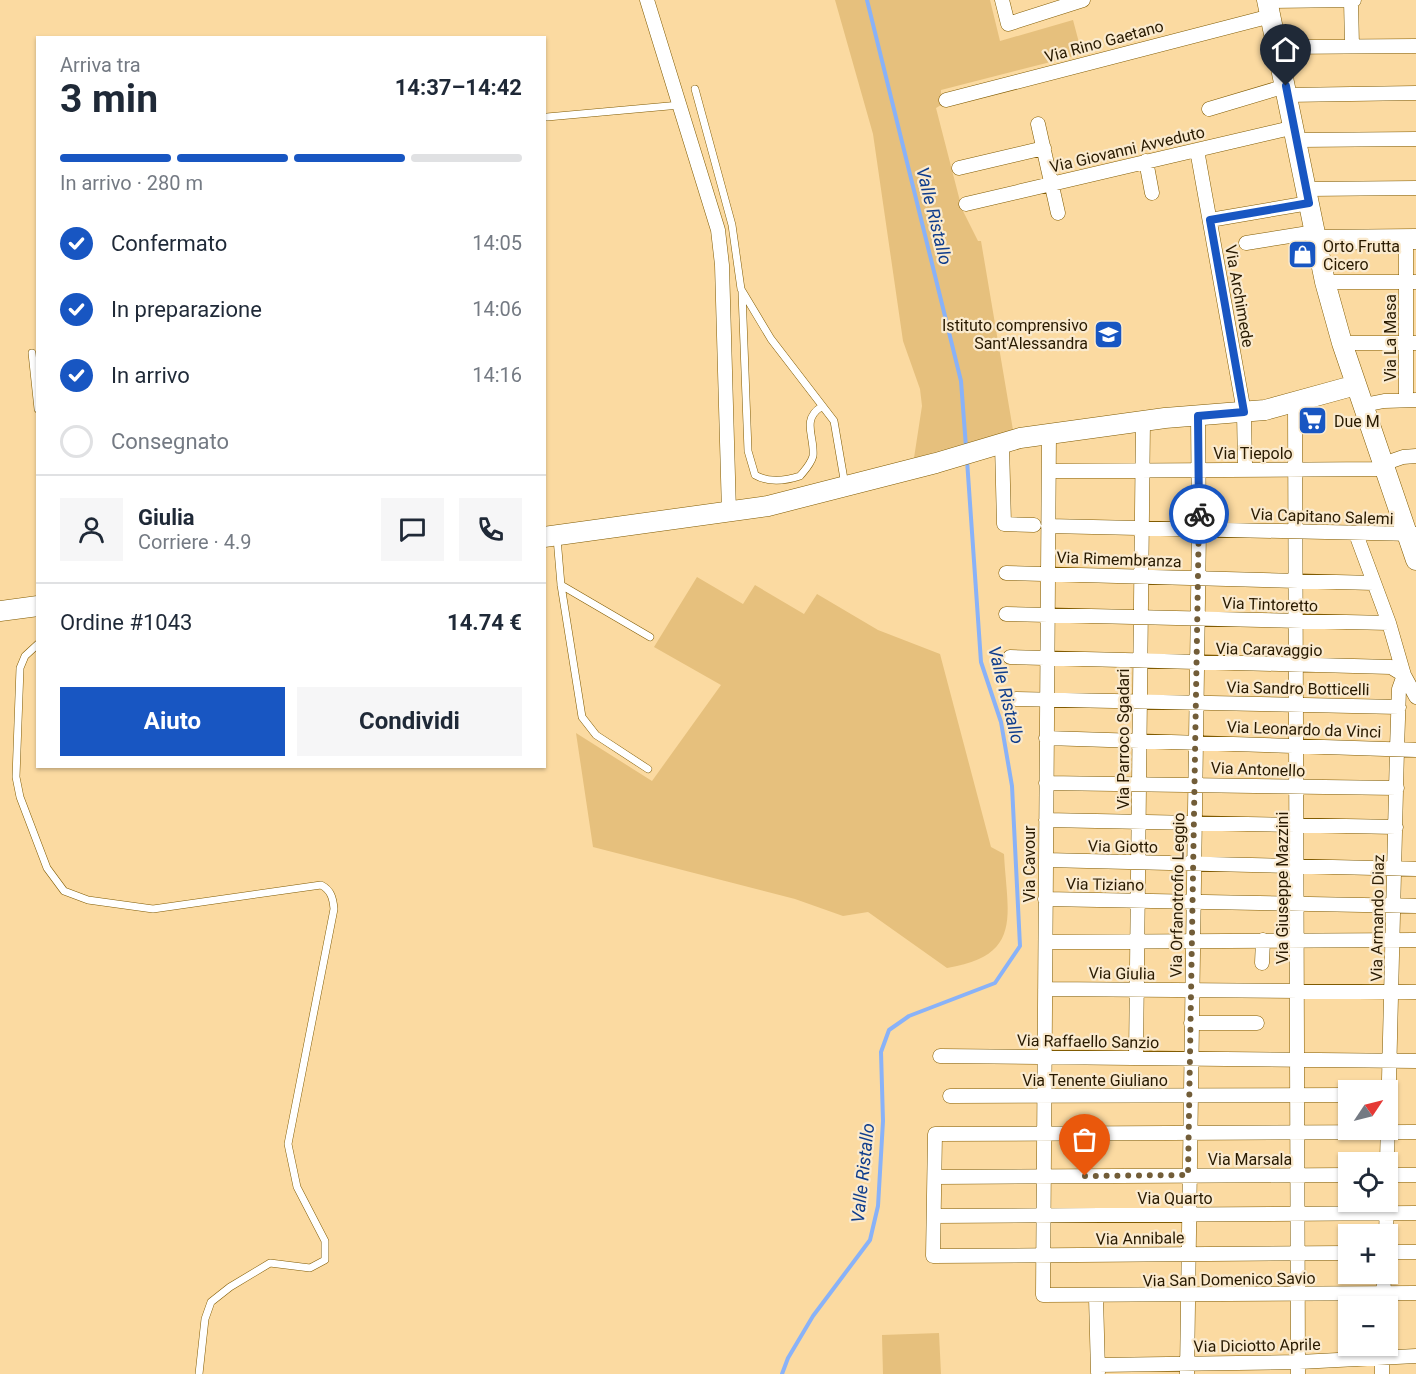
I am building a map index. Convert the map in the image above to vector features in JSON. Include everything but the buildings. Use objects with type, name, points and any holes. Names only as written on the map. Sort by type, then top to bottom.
[{"type":"street","points":[[647,0],[718,230],[722,265],[729,512]]},
{"type":"street","points":[[1002,0],[1008,24],[1083,0]]},
{"type":"street","points":[[1352,46],[1353,0]]},
{"type":"street","name":"Via Rino Gaetano","points":[[946,100],[1269,6],[1353,0]]},
{"type":"street","points":[[1269,6],[1325,282],[1356,385],[1384,466],[1412,534],[1416,560]]},
{"type":"street","points":[[1278,47],[1416,46]]},
{"type":"street","points":[[1209,109],[1287,90],[1416,93]]},
{"type":"street","points":[[1038,124],[1058,213]]},
{"type":"street","name":"Via Giovanni Avveduto","points":[[966,204],[1146,160],[1296,133],[1416,139]]},
{"type":"street","points":[[959,168],[1044,148]]},
{"type":"street","name":"Via Archimede","points":[[1197,150],[1244,412],[1245,469]]},
{"type":"street","points":[[1146,160],[1152,193]]},
{"type":"street","points":[[1210,220],[1308,196],[1416,188]]},
{"type":"street","points":[[1246,243],[1316,236],[1411,240]]},
{"type":"street","name":"Via La Masa","points":[[1411,240],[1411,400]]},
{"type":"street","points":[[1325,282],[1411,282]]},
{"type":"street","points":[[1342,343],[1411,343]]},
{"type":"street","points":[[551,536],[729,512],[846,487],[1049,433],[1143,421],[1244,412],[1295,403],[1356,385]]},
{"type":"street","points":[[1364,405],[1411,400]]},
{"type":"street","name":"Via Giuseppe Mazzini","points":[[1295,403],[1298,470],[1299,1368]]},
{"type":"street","name":"Via Orfanotrofio Leggio","points":[[1187,1369],[1199,529],[1198,416]]},
{"type":"street","name":"Via Parroco Sgadari","points":[[1136,1058],[1143,421]]},
{"type":"street","name":"Via Cavour","points":[[1042,1295],[1048,574],[1041,525],[1048,471],[1049,433]]},
{"type":"street","name":"Via Capitano Salemi","points":[[998,445],[1004,524],[1412,534]]},
{"type":"street","name":"Via Tiepolo","points":[[1048,471],[1298,470],[1384,466],[1403,457],[1416,456]]},
{"type":"street","points":[[1356,534],[1410,673],[1416,697]]},
{"type":"street","name":"Via Rimembranza","points":[[1006,573],[1374,583]]},
{"type":"street","points":[[0,611],[36,606]]},
{"type":"street","name":"Via Tintoretto","points":[[1006,614],[1389,623]]},
{"type":"street","name":"Via Caravaggio","points":[[1010,657],[1391,667],[1410,673]]},
{"type":"street","name":"Via Armando Diaz","points":[[1389,1080],[1399,689],[1410,673]]},
{"type":"street","name":"Via Sandro Botticelli","points":[[1016,699],[1399,707]]},
{"type":"street","name":"Via Leonardo da Vinci","points":[[1046,738],[1416,750]]},
{"type":"street","name":"Via Antonello","points":[[1046,783],[1195,783],[1397,788]]},
{"type":"street","points":[[1046,820],[1396,827]]},
{"type":"street","name":"Via Giotto","points":[[1046,860],[1416,869]]},
{"type":"street","name":"Via Tiziano","points":[[1045,899],[1416,906]]},
{"type":"street","points":[[1262,963],[1263,940]]},
{"type":"street","points":[[1046,942],[1416,940]]},
{"type":"street","name":"Via Giulia","points":[[1045,989],[1416,992]]},
{"type":"street","points":[[1191,1023],[1257,1023]]},
{"type":"street","name":"Via Raffaello Sanzio","points":[[940,1056],[1416,1061]]},
{"type":"street","name":"Via Tenente Giuliano","points":[[950,1096],[1338,1095]]},
{"type":"street","points":[[934,1216],[934,1134],[1338,1131]]},
{"type":"street","points":[[1398,1132],[1416,1132]]},
{"type":"street","name":"Via Marsala","points":[[935,1177],[1338,1175]]},
{"type":"street","points":[[1398,1175],[1416,1175]]},
{"type":"street","name":"Via Quarto","points":[[1398,1209],[1416,1213]]},
{"type":"street","name":"Via Quarto","points":[[934,1216],[1298,1215],[1338,1211]]},
{"type":"street","name":"Via Annibale","points":[[934,1216],[933,1256],[1338,1253]]},
{"type":"street","points":[[1398,1252],[1416,1252]]},
{"type":"street","name":"Via San Domenico Savio","points":[[1398,1296],[1416,1293]]},
{"type":"street","name":"Via San Domenico Savio","points":[[1042,1295],[1338,1297]]},
{"type":"street","points":[[1096,1297],[1098,1370]]},
{"type":"street","name":"Via Diciotto Aprile","points":[[1398,1353],[1416,1356]]},
{"type":"street","name":"Via Diciotto Aprile","points":[[1098,1370],[1299,1368],[1358,1356]]},
{"type":"street","points":[[1382,1356],[1382,1374]]},
{"type":"lane","points":[[695,89],[732,225],[741,289],[747,451],[754,475],[762,480],[800,476],[813,455],[810,420],[814,412],[821,407]]},
{"type":"lane","points":[[547,117],[680,105]]},
{"type":"lane","points":[[741,289],[771,339],[834,421],[846,487]]},
{"type":"lane","points":[[32,353],[36,391]]},
{"type":"lane","points":[[551,536],[582,717],[596,735],[648,769]]},
{"type":"lane","points":[[561,585],[650,637]]},
{"type":"lane","points":[[36,646],[25,656],[20,669],[16,777],[47,868],[53,880],[64,891],[88,900],[153,909],[321,885],[327,888],[333,899],[334,909],[288,1144],[297,1187],[325,1241],[325,1260],[310,1268],[270,1263],[230,1287],[211,1302],[206,1319],[199,1374]]},
{"type":"shaded area","points":[[835,0],[990,0],[1000,41],[1073,20],[1082,54],[941,90],[941,105],[936,108],[962,209],[978,241],[981,241],[1013,430],[914,458],[922,406],[920,389],[903,341],[873,134]]},
{"type":"shaded area","points":[[697,577],[743,604],[755,585],[804,614],[817,594],[878,630],[940,654],[991,847],[1004,854],[1008,913],[1006,929],[1000,942],[989,954],[972,962],[947,968],[868,912],[843,916],[795,899],[593,847],[576,733],[652,781],[721,685],[654,647]]},
{"type":"shaded area","points":[[939,1333],[941,1374],[883,1374],[882,1335]]},
{"type":"waterway","name":"Valle Ristallo","points":[[867,0],[961,381],[966,447]]},
{"type":"waterway","name":"Valle Ristallo","points":[[782,1374],[788,1358],[813,1316],[870,1240],[878,1206],[883,1121],[881,1052],[889,1030],[909,1016],[995,983],[1020,946],[1012,786],[1001,722],[981,662],[967,460]]},
{"type":"way so far","points":[[1085,1176],[1188,1175],[1199,514]]},
{"type":"place","name":"Orto Frutta Cicero","points":[[1302,255]]},
{"type":"place","name":"Istituto comprensivo Sant'Alessandra","points":[[1109,334]]},
{"type":"place","name":"Due M","points":[[1313,421]]},
{"type":"route","points":[[1199,514],[1198,416],[1244,412],[1210,220],[1309,203],[1286,86]]}]
